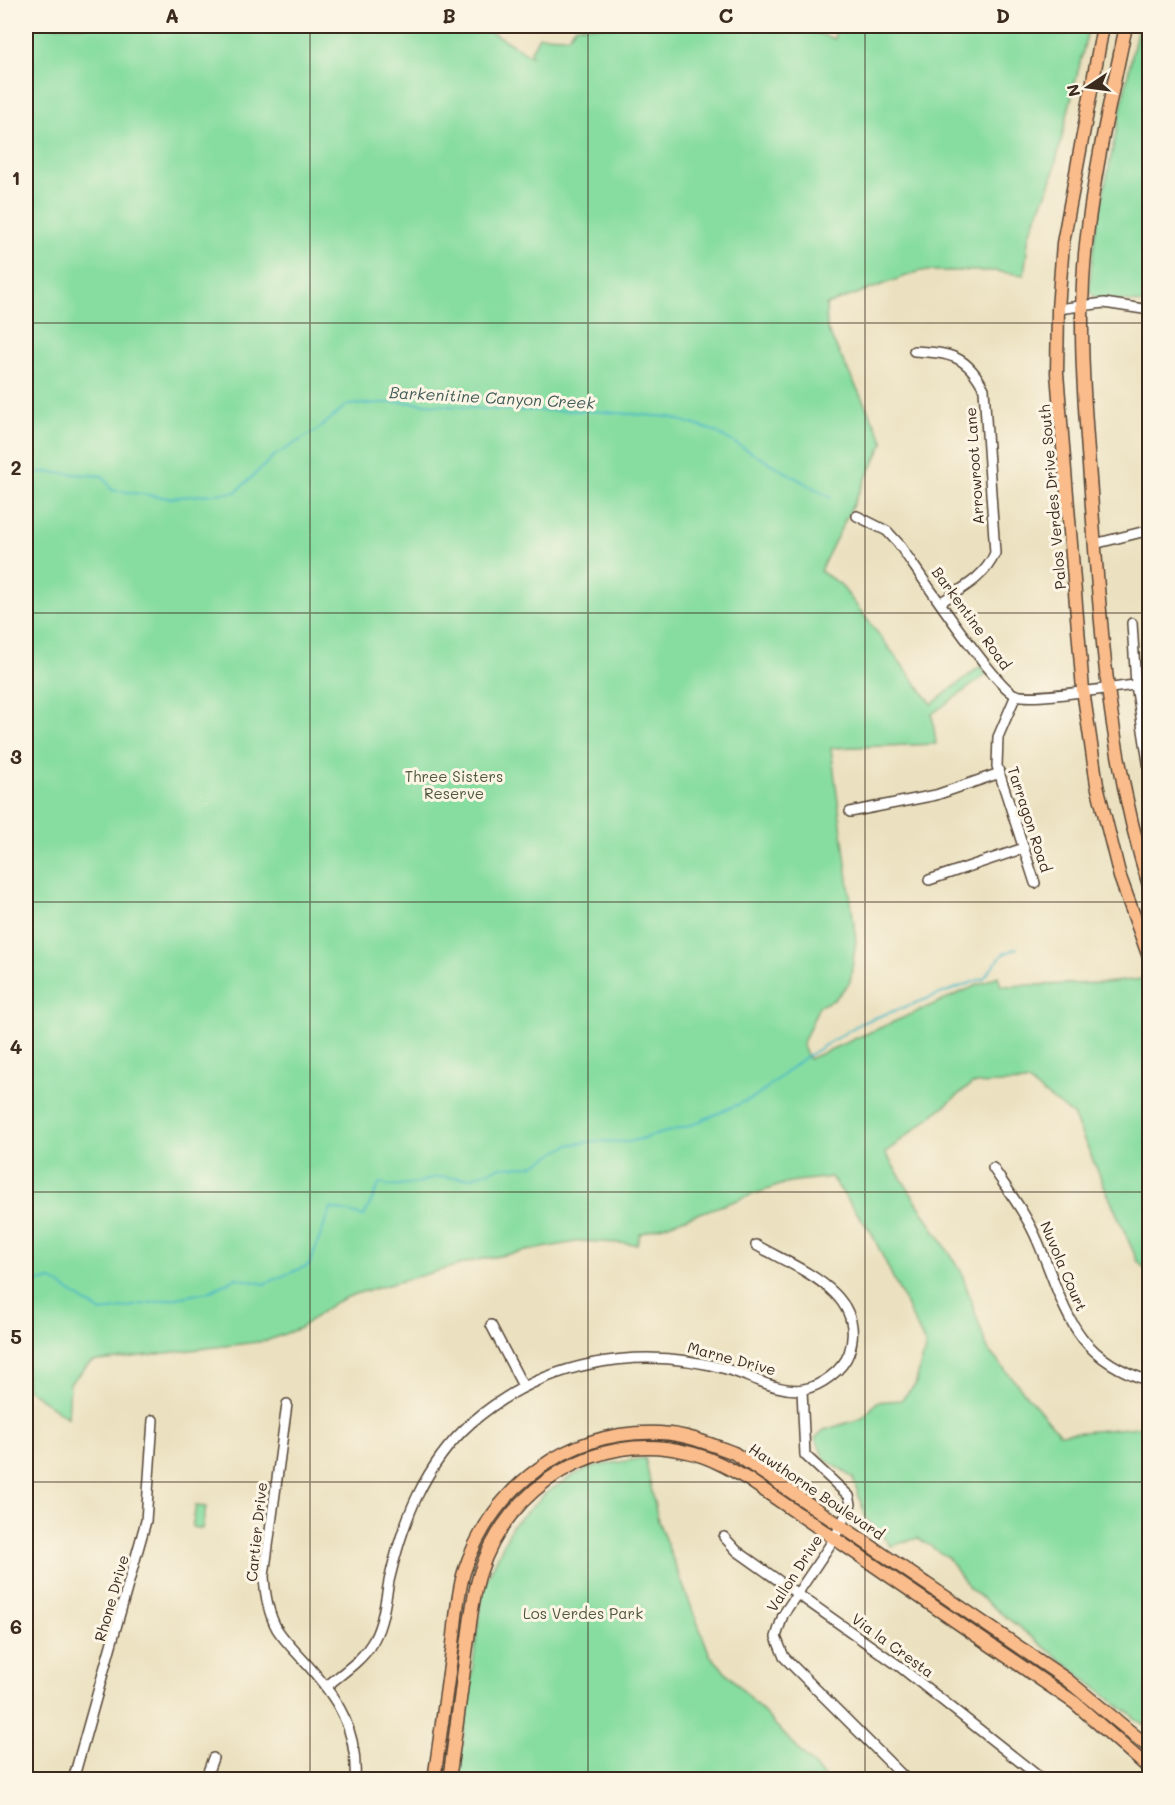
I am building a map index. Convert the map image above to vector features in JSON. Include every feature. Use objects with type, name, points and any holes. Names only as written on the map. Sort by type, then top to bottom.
[{"type":"main road","name":"Palos Verdes Drive South","points":[[1103,26],[1064,243],[1058,309],[1057,373],[1083,690],[1097,785],[1120,878],[1149,960]]},
{"type":"main road","points":[[1126,26],[1086,243],[1082,306],[1083,375],[1106,688],[1116,753],[1132,828],[1149,890]]},
{"type":"main road","name":"Hawthorne Boulevard","points":[[434,1779],[463,1574],[486,1525],[516,1487],[558,1454],[588,1442],[624,1434],[661,1433],[696,1438],[734,1453],[1066,1679],[1149,1748]]},
{"type":"main road","name":"Hawthorne Boulevard","points":[[449,1779],[473,1604],[479,1574],[496,1537],[514,1509],[554,1474],[600,1454],[650,1447],[686,1451],[717,1461],[749,1480],[1075,1703],[1149,1769]]},
{"type":"main road","points":[[496,1537],[492,1533],[492,1527],[514,1496],[516,1487]]},
{"type":"street","points":[[1058,309],[1119,303],[1149,310]]},
{"type":"street","name":"Arrowroot Lane","points":[[914,351],[946,352],[961,359],[977,375],[984,389],[995,553],[990,564],[979,577],[941,602]]},
{"type":"street","name":"Barkentine Road","points":[[857,516],[887,531],[898,543],[993,675],[1016,695]]},
{"type":"street","points":[[1094,544],[1149,530]]},
{"type":"street","points":[[1132,623],[1136,685],[1149,775]]},
{"type":"street","points":[[1016,695],[1042,696],[1136,685],[1149,678]]},
{"type":"street","name":"Tarragon Road","points":[[1016,695],[998,737],[1000,773],[1035,883]]},
{"type":"street","points":[[850,812],[936,795],[1000,773]]},
{"type":"street","points":[[929,880],[1024,849]]},
{"type":"street","name":"Nuvola Court","points":[[993,1168],[1033,1231],[1061,1305],[1079,1334],[1104,1360],[1129,1374],[1149,1381]]},
{"type":"street","points":[[756,1245],[836,1292],[851,1317],[852,1344],[848,1358],[825,1380],[802,1390]]},
{"type":"street","points":[[490,1325],[523,1386]]},
{"type":"street","name":"Marne Drive","points":[[327,1686],[362,1655],[377,1634],[399,1541],[419,1489],[454,1440],[471,1424],[523,1386],[580,1365],[630,1358],[666,1357],[727,1369],[785,1388],[802,1390]]},
{"type":"street","name":"Vallon Drive","points":[[802,1390],[805,1455],[849,1496],[850,1509],[842,1526],[778,1626],[776,1637],[784,1657],[907,1779]]},
{"type":"street","name":"Cartier Drive","points":[[287,1404],[264,1576],[268,1609],[278,1629],[339,1702],[354,1740],[355,1779]]},
{"type":"street","name":"Rhone Drive","points":[[73,1779],[146,1521],[153,1420]]},
{"type":"street","name":"Via la Cresta","points":[[724,1537],[737,1551],[899,1666],[1043,1779]]},
{"type":"street","points":[[205,1779],[213,1758]]},
{"type":"green space","name":"Three Sisters Reserve","points":[[26,26],[481,26],[533,57],[530,53],[539,36],[568,37],[576,26],[796,26],[835,39],[834,26],[1089,26],[1051,182],[1029,234],[1024,275],[994,271],[920,271],[826,305],[827,329],[884,442],[820,571],[840,584],[932,704],[981,666],[986,675],[932,714],[936,744],[831,748],[856,940],[850,982],[834,1000],[819,1006],[802,1045],[809,1059],[998,976],[1001,986],[1104,983],[1142,979],[1149,994],[1149,1274],[1137,1260],[1073,1115],[1028,1082],[972,1084],[885,1153],[961,1271],[988,1350],[1060,1434],[1149,1426],[1150,1575],[1145,1580],[1150,1585],[1149,1729],[969,1588],[948,1558],[918,1538],[891,1546],[866,1518],[853,1478],[824,1458],[815,1438],[824,1430],[863,1418],[877,1402],[901,1400],[915,1385],[926,1346],[871,1232],[831,1177],[789,1182],[640,1234],[637,1244],[581,1241],[477,1260],[355,1294],[334,1303],[300,1328],[266,1341],[91,1362],[70,1383],[68,1418],[26,1388]]},
{"type":"green space","points":[[1138,26],[1150,26],[1149,304],[1095,298],[1089,290],[1095,234]]},
{"type":"green space","name":"Los Verdes Park","points":[[645,1458],[658,1521],[710,1655],[826,1779],[458,1779],[483,1588],[512,1526],[547,1492],[572,1476],[595,1466]]},
{"type":"green space","points":[[196,1506],[206,1507],[202,1529],[192,1527]]},
{"type":"waterway","name":"Barkenitine Canyon Creek","points":[[26,473],[103,476],[112,490],[169,498],[236,492],[274,456],[317,430],[347,405],[403,402],[494,410],[592,411],[670,417],[714,431],[831,498]]},
{"type":"waterway","points":[[26,1282],[52,1280],[101,1312],[209,1292],[236,1278],[264,1284],[309,1265],[331,1208],[364,1216],[380,1183],[389,1186],[418,1183],[436,1177],[469,1178],[501,1167],[532,1166],[569,1145],[594,1141],[629,1142],[689,1126],[757,1096],[801,1060],[861,1023],[984,978],[1003,954],[1017,948]]}]
